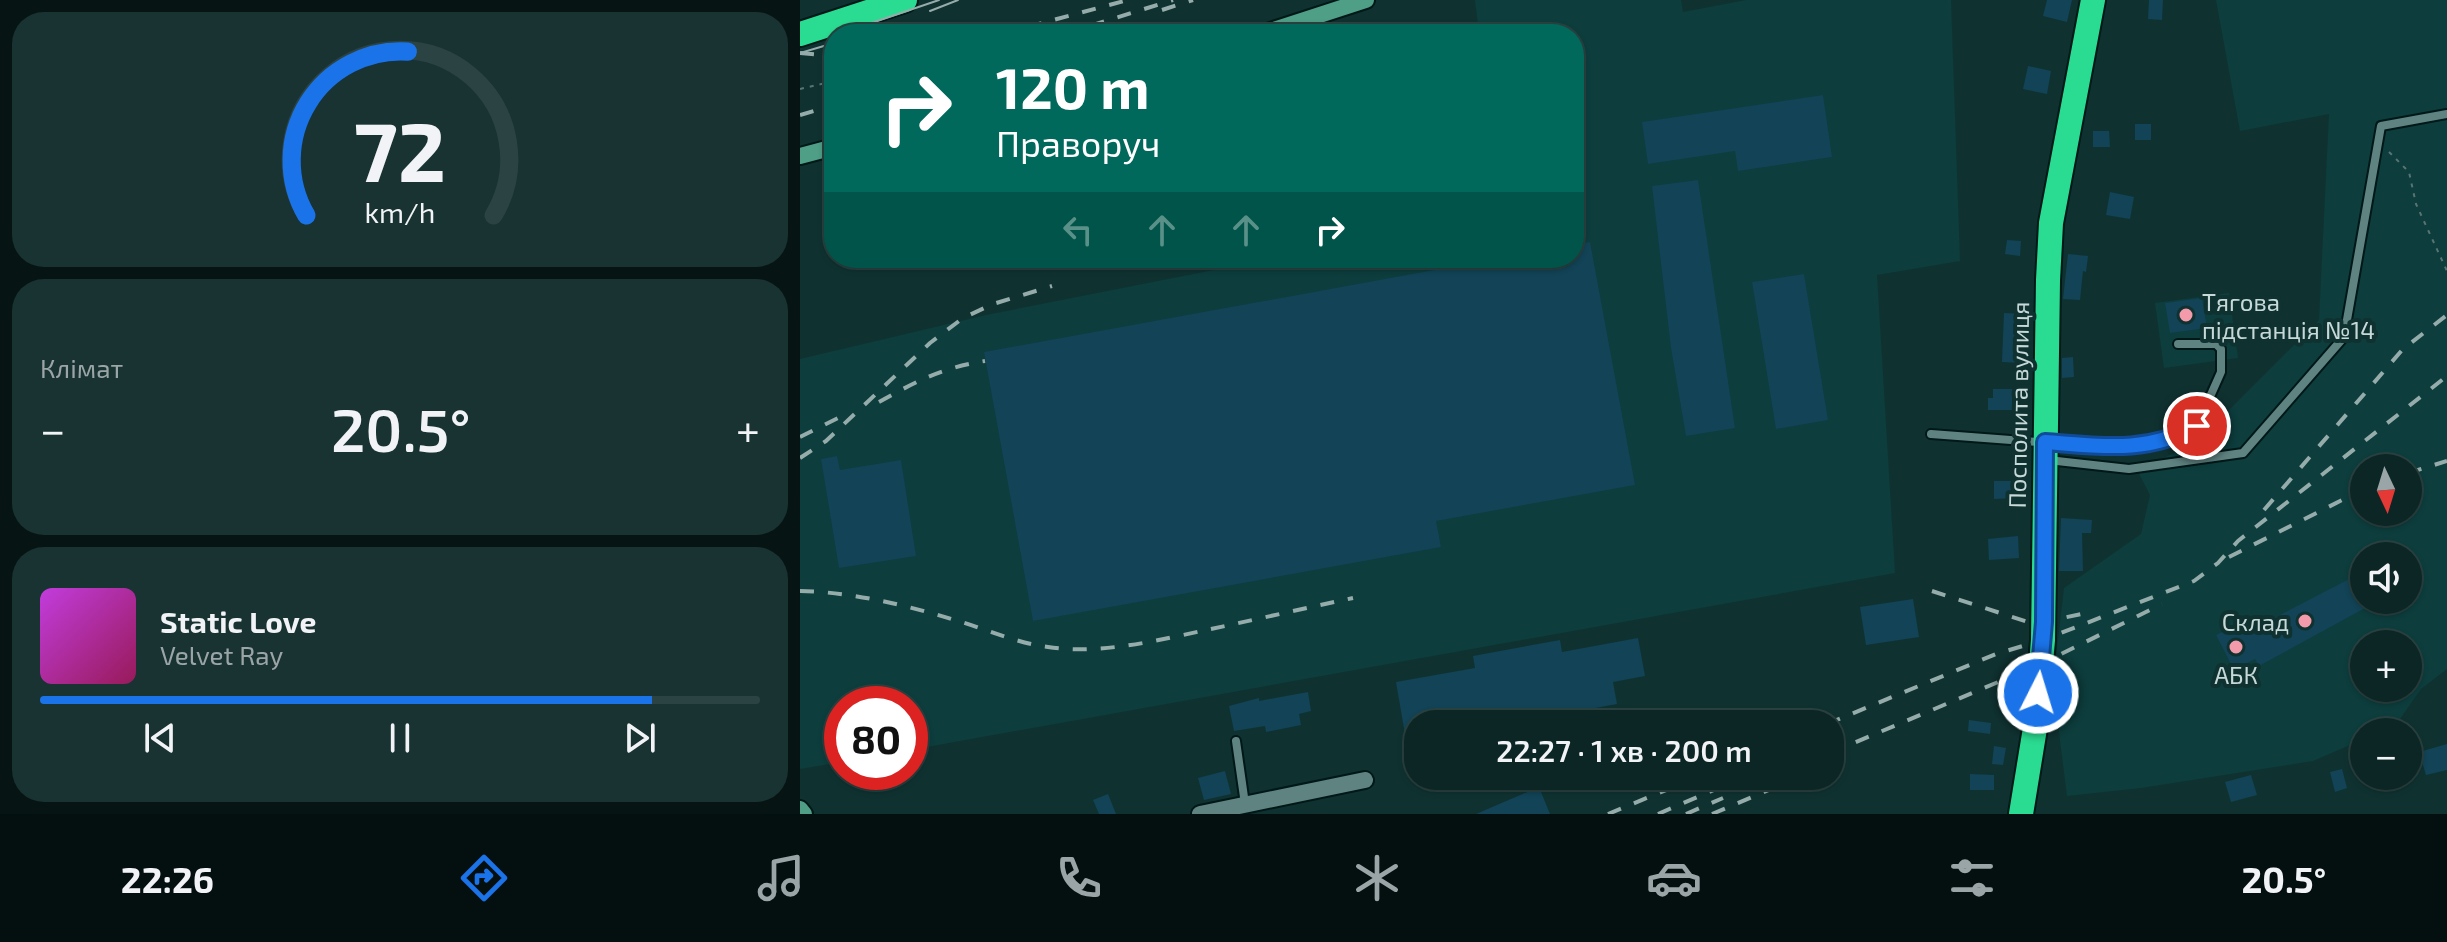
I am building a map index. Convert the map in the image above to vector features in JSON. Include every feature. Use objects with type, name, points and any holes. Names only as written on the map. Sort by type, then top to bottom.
[{"type":"highway","points":[[831,24],[905,0]]},
{"type":"highway","name":"Посполита вулиця","points":[[2021,814],[2036,722],[2041,664],[2051,223],[2093,0]]},
{"type":"highway","points":[[800,34],[824,26]]},
{"type":"street","points":[[1292,24],[1366,0]]},
{"type":"street","points":[[800,156],[824,150]]},
{"type":"street","points":[[1200,814],[1365,780]]},
{"type":"street","points":[[800,809],[804,814]]},
{"type":"lane","points":[[1931,434],[2045,451],[2129,469],[2243,453],[2344,337],[2381,126],[2447,114]]},
{"type":"lane","points":[[2045,451],[2118,448],[2173,439],[2197,426],[2221,372],[2221,349],[2216,344],[2178,344]]},
{"type":"lane","points":[[1236,741],[1245,804]]},
{"type":"path","points":[[800,89],[824,83]]},
{"type":"path","points":[[2379,141],[2409,172],[2416,204],[2447,271]]},
{"type":"shaded area","points":[[1475,0],[1681,0],[1683,12],[1746,0],[1951,0],[1960,261],[1877,275],[1895,573],[928,747],[928,686],[824,686],[824,765],[800,769],[800,359],[986,315],[1223,268],[1584,268],[1584,24],[1478,24]]},
{"type":"shaded area","points":[[2216,0],[2447,0],[2447,669],[2422,688],[2422,630],[2350,630],[2350,702],[2412,702],[2401,718],[2350,718],[2350,745],[2313,761],[2141,788],[2067,796],[2053,684],[2064,588],[2141,534],[2150,495],[2137,470],[2196,443],[2319,320],[2329,114],[2240,131]]},
{"type":"shaded area","points":[[2229,293],[2238,358],[2164,368],[2155,303]]},
{"type":"building","points":[[2047,0],[2072,0],[2067,22],[2043,16]]},
{"type":"building","points":[[2149,0],[2163,0],[2162,20],[2148,19]]},
{"type":"building","points":[[2028,66],[2051,71],[2047,94],[2023,89]]},
{"type":"building","points":[[1823,95],[1832,157],[1738,171],[1735,151],[1648,164],[1642,122]]},
{"type":"building","points":[[2135,124],[2151,124],[2151,140],[2135,140]]},
{"type":"building","points":[[2093,131],[2109,131],[2110,147],[2093,147]]},
{"type":"building","points":[[1698,180],[1735,428],[1686,436],[1671,348],[1652,186]]},
{"type":"building","points":[[2110,192],[2134,197],[2130,219],[2106,215]]},
{"type":"building","points":[[2007,240],[2021,241],[2020,256],[2005,254]]},
{"type":"building","points":[[1590,242],[1635,485],[1436,521],[1441,547],[1033,621],[984,352],[1445,268],[1584,268],[1584,243]]},
{"type":"building","points":[[2068,254],[2088,256],[2080,300],[2063,299]]},
{"type":"building","points":[[1804,274],[1828,420],[1776,429],[1752,282]]},
{"type":"building","name":"Тягова пiдстанцiя №14","points":[[2202,298],[2207,328],[2170,333],[2165,303]]},
{"type":"building","points":[[2004,313],[2024,314],[2022,363],[2002,362]]},
{"type":"building","points":[[2073,357],[2074,377],[2062,378],[2062,358]]},
{"type":"building","points":[[1993,389],[2018,389],[2018,410],[1988,410],[1988,398],[1993,398]]},
{"type":"building","points":[[837,456],[840,470],[901,460],[916,556],[839,568],[821,459]]},
{"type":"building","points":[[1994,481],[2015,481],[2016,498],[1994,499]]},
{"type":"building","points":[[2061,518],[2092,520],[2091,533],[2082,533],[2083,571],[2059,571]]},
{"type":"building","points":[[2018,536],[2019,558],[1989,560],[1988,539]]},
{"type":"building","name":"Склад","points":[[2350,579],[2350,614],[2354,614],[2259,666],[2255,659],[2234,670],[2216,635],[2238,624],[2243,634]]},
{"type":"building","points":[[1913,599],[1919,637],[1866,645],[1860,607]]},
{"type":"building","points":[[1638,638],[1645,676],[1613,682],[1617,704],[1585,710],[1404,710],[1404,728],[1396,682],[1475,668],[1473,656],[1560,640],[1562,652]]},
{"type":"building","points":[[1308,692],[1311,711],[1299,714],[1301,725],[1266,732],[1265,726],[1234,731],[1229,706],[1259,698],[1259,701]]},
{"type":"building","points":[[1969,720],[1991,723],[1990,734],[1968,731]]},
{"type":"building","points":[[2447,744],[2447,770],[2426,775],[2422,751]]},
{"type":"building","points":[[1994,746],[2006,748],[2003,765],[1992,764]]},
{"type":"building","points":[[2342,769],[2347,788],[2335,792],[2330,772]]},
{"type":"building","points":[[1225,771],[1231,794],[1204,800],[1198,778]]},
{"type":"building","points":[[1970,774],[1994,775],[1994,790],[1970,790]]},
{"type":"building","points":[[2251,775],[2257,795],[2231,802],[2225,782]]},
{"type":"building","points":[[1532,790],[1540,790],[1550,814],[1476,814]]},
{"type":"building","points":[[1108,794],[1116,814],[1099,814],[1093,800]]},
{"type":"tram line","points":[[868,24],[939,0]]},
{"type":"tram line","points":[[930,11],[958,0]]},
{"type":"tram line","points":[[800,53],[824,46]]},
{"type":"railway","points":[[1038,24],[1128,0]]},
{"type":"railway","points":[[1096,24],[1173,0]]},
{"type":"railway","points":[[1162,10],[1193,0]]},
{"type":"railway","points":[[800,53],[824,55]]},
{"type":"railway","points":[[800,115],[824,108]]},
{"type":"railway","points":[[800,458],[826,441],[930,343],[963,318],[993,304],[1052,286]]},
{"type":"railway","points":[[2264,510],[2403,349],[2447,315]]},
{"type":"railway","points":[[879,402],[930,376],[985,361]]},
{"type":"railway","points":[[1844,717],[1996,654],[2043,640],[2194,581],[2218,563],[2238,541],[2447,376]]},
{"type":"railway","points":[[800,437],[848,413]]},
{"type":"railway","points":[[2422,469],[2447,461]]},
{"type":"railway","points":[[2229,557],[2350,496]]},
{"type":"railway","points":[[800,591],[878,600],[936,614],[1024,642],[1068,649],[1109,648],[1151,642],[1353,598]]},
{"type":"railway","points":[[1932,591],[2028,622],[2044,622],[2086,613]]},
{"type":"railway","points":[[1844,747],[2041,664],[2162,604]]},
{"type":"railway","points":[[1608,814],[1666,790]]},
{"type":"railway","points":[[1658,814],[1714,790]]},
{"type":"railway","points":[[1712,814],[1769,790]]},
{"type":"railway","points":[[1686,814],[1723,798]]},
{"type":"place","name":"Тягова пiдстанцiя №14","points":[[2186,315]]},
{"type":"place","name":"Склад","points":[[2305,621]]},
{"type":"place","name":"АБК","points":[[2236,647]]},
{"type":"route","points":[[2038,693],[2044,622],[2045,442],[2118,448],[2173,439],[2197,426]]}]
